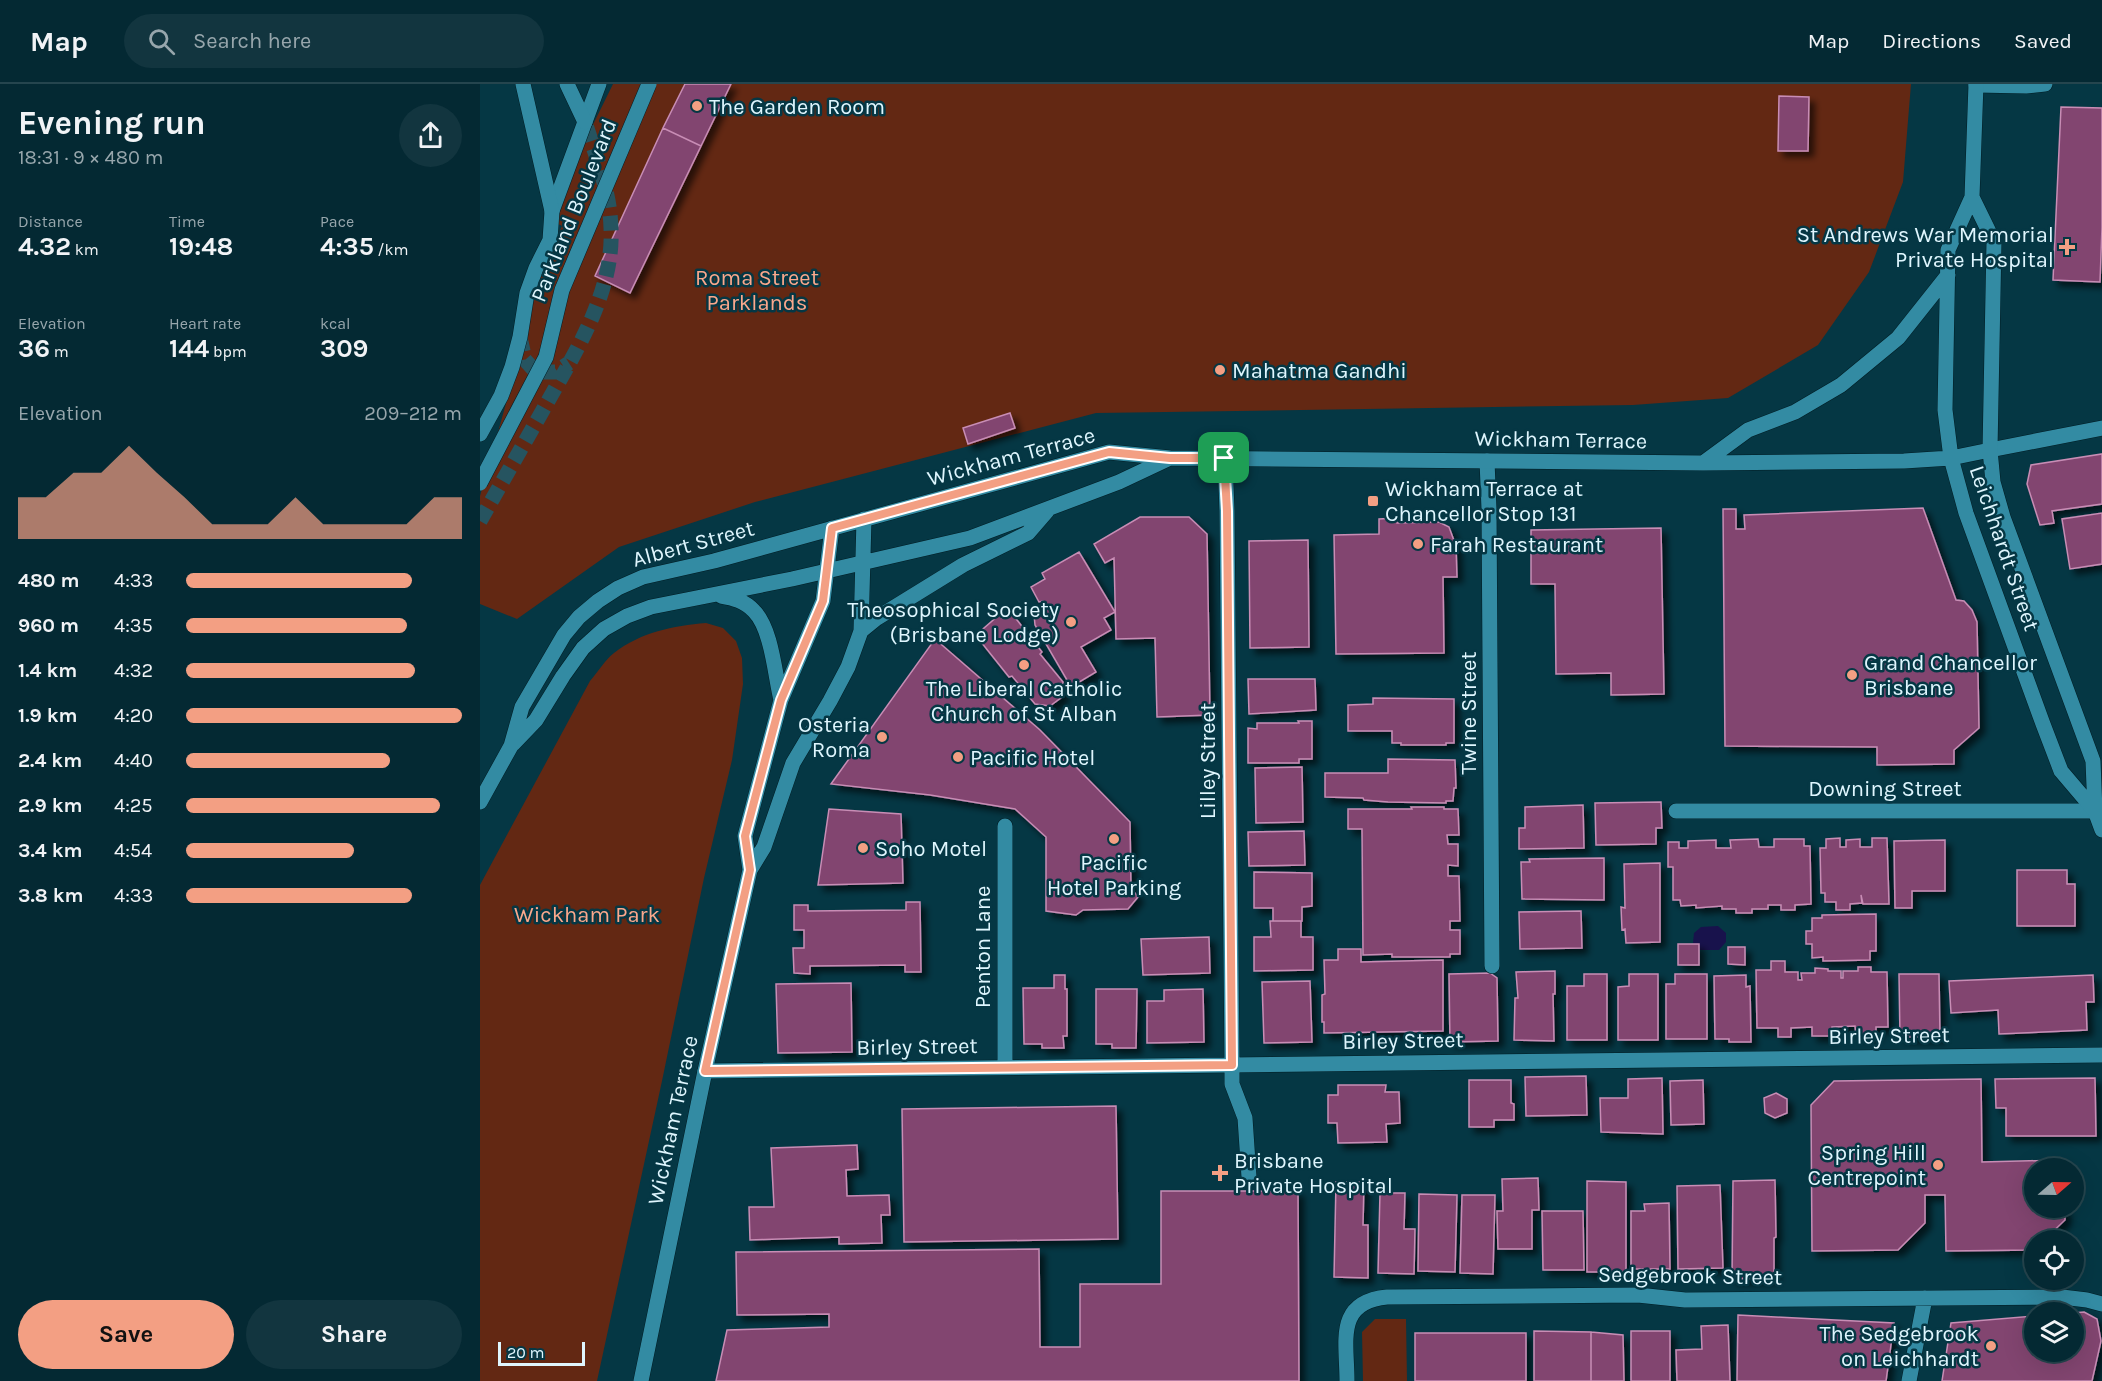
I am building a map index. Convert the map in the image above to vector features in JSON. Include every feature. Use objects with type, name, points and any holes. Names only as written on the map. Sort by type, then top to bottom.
[{"type":"street","points":[[523,84],[552,211]]},
{"type":"street","points":[[567,84],[585,122]]},
{"type":"street","points":[[480,434],[501,396],[512,368],[527,293],[550,240],[552,211],[600,84]]},
{"type":"street","name":"Parkland Boulevard","points":[[480,483],[546,357],[562,290],[649,84]]},
{"type":"street","points":[[1951,458],[1945,410],[1948,250],[1972,197],[1976,85],[2045,84]]},
{"type":"street","points":[[1972,197],[1994,242],[1990,450]]},
{"type":"street","points":[[1703,463],[1748,430],[1795,412],[1841,385],[1898,338],[1947,275]]},
{"type":"street","name":"Wickham Terrace","points":[[900,509],[1109,452],[1170,458],[1703,463],[1926,461],[2102,428]]},
{"type":"street","name":"Leichhardt Street","points":[[1990,450],[1992,476],[2000,507],[2093,761],[2095,811],[2102,830]]},
{"type":"street","name":"Wickham Terrace","points":[[827,571],[970,538],[1119,482],[1170,458]]},
{"type":"street","name":"Lilley Street","points":[[1224,458],[1227,534],[1232,1084],[1245,1118],[1248,1177]]},
{"type":"street","name":"Leichhardt Street","points":[[1951,458],[1966,513],[2061,771],[2095,811]]},
{"type":"street","name":"Twine Street","points":[[1487,461],[1492,966]]},
{"type":"street","name":"Albert Street","points":[[480,802],[511,746],[522,707],[564,635],[579,617],[598,601],[618,588],[643,578],[714,561],[900,509]]},
{"type":"street","points":[[861,630],[876,618],[963,565],[1028,533],[1049,509]]},
{"type":"street","name":"Wickham Terrace","points":[[641,1381],[705,1071],[750,870],[764,847],[793,764],[848,667],[861,630],[864,519]]},
{"type":"street","name":"Wickham Terrace","points":[[750,870],[745,836],[781,700],[823,601],[832,528]]},
{"type":"street","name":"Albert Street","points":[[511,746],[536,720],[583,648],[604,629],[627,616],[651,608],[827,571]]},
{"type":"street","points":[[716,595],[743,602],[755,611],[762,622],[781,700]]},
{"type":"street","name":"Downing Street","points":[[1676,811],[2095,811]]},
{"type":"street","name":"Penton Lane","points":[[1005,826],[1005,1067]]},
{"type":"street","name":"Birley Street","points":[[705,1071],[2102,1055]]},
{"type":"street","name":"Sedgebrook Street","points":[[1347,1381],[1348,1319],[1359,1305],[1375,1298],[1638,1295],[1685,1300],[2061,1298],[2102,1304]]},
{"type":"street","points":[[1909,1381],[1925,1298]]},
{"type":"green space","name":"Roma Street Parklands","points":[[613,84],[1911,84],[1903,182],[1869,272],[1818,345],[1728,398],[1633,405],[1096,413],[755,502],[619,547],[517,619],[480,604],[480,496],[528,325],[540,272],[562,226],[547,218]]},
{"type":"green space","name":"Wickham Park","points":[[706,623],[723,628],[736,641],[742,658],[743,684],[732,760],[704,878],[597,1381],[480,1381],[480,885],[590,681],[608,659],[624,646],[646,635],[670,628]]},
{"type":"green space","points":[[1375,1319],[1406,1319],[1407,1381],[1363,1381],[1362,1332]]},
{"type":"shaded area","points":[[1718,926],[1726,933],[1726,942],[1719,950],[1700,950],[1693,943],[1694,933],[1701,927]]},
{"type":"building","name":"The Garden Room","points":[[685,84],[731,84],[701,146],[663,128]]},
{"type":"building","points":[[1779,96],[1809,97],[1808,151],[1778,151]]},
{"type":"building","points":[[2061,107],[2102,108],[2100,282],[2053,280]]},
{"type":"building","points":[[663,128],[701,146],[630,293],[595,276]]},
{"type":"building","points":[[1010,413],[1015,428],[968,444],[963,428]]},
{"type":"building","points":[[2102,454],[2102,504],[2052,511],[2054,523],[2040,525],[2027,484],[2031,465]]},
{"type":"building","name":"Grand Chancellor Brisbane","points":[[1923,508],[1956,600],[1964,601],[1972,610],[1977,622],[1979,728],[1954,750],[1954,764],[1877,765],[1877,747],[1725,746],[1723,509],[1736,509],[1736,529],[1745,529],[1744,515]]},
{"type":"building","points":[[2102,513],[2102,564],[2070,569],[2062,519]]},
{"type":"building","points":[[1140,517],[1189,517],[1207,534],[1210,715],[1157,717],[1155,638],[1116,639],[1114,558],[1105,563],[1094,544]]},
{"type":"building","points":[[1397,518],[1397,523],[1439,522],[1449,527],[1456,546],[1457,577],[1443,577],[1444,653],[1336,654],[1334,535],[1379,534],[1379,519]]},
{"type":"building","points":[[1661,528],[1664,694],[1611,695],[1611,673],[1556,674],[1555,584],[1531,584],[1531,530]]},
{"type":"building","points":[[1308,540],[1309,647],[1250,648],[1249,541]]},
{"type":"building","name":"Theosophical Society (Brisbane Lodge)","points":[[1079,552],[1115,612],[1104,618],[1111,630],[1081,647],[1096,672],[1071,687],[1035,625],[1034,614],[1046,607],[1043,601],[1039,602],[1031,587],[1045,579],[1042,573]]},
{"type":"building","name":"The Liberal Catholic Church of St Alban","points":[[1010,611],[1063,682],[1062,697],[1050,706],[1035,704],[1012,676],[1009,677],[977,637],[985,632],[983,629],[999,615],[1002,618]]},
{"type":"building","name":"Pacific Hotel","points":[[935,639],[1040,730],[1130,822],[1131,888],[1138,897],[1128,909],[1083,910],[1076,915],[1046,911],[1046,837],[1015,809],[930,795],[831,784]]},
{"type":"building","points":[[1248,679],[1315,679],[1316,710],[1249,714]]},
{"type":"building","points":[[1373,698],[1454,699],[1454,743],[1401,745],[1401,743],[1392,743],[1392,731],[1348,731],[1348,705],[1373,704]]},
{"type":"building","points":[[1298,721],[1312,721],[1312,759],[1299,759],[1299,763],[1248,763],[1248,728],[1257,729],[1257,723],[1299,723]]},
{"type":"building","points":[[1388,759],[1455,760],[1456,788],[1454,788],[1453,801],[1446,801],[1446,803],[1388,802],[1364,800],[1363,798],[1325,797],[1325,773],[1388,773]]},
{"type":"building","points":[[1302,767],[1303,822],[1256,823],[1255,768]]},
{"type":"building","points":[[1661,802],[1662,828],[1656,828],[1656,844],[1596,845],[1595,803]]},
{"type":"building","points":[[1583,805],[1584,848],[1519,849],[1519,828],[1525,828],[1525,807]]},
{"type":"building","points":[[1411,807],[1458,809],[1459,835],[1447,835],[1448,844],[1458,844],[1458,866],[1448,865],[1448,876],[1459,876],[1460,921],[1450,921],[1450,930],[1460,930],[1460,954],[1450,954],[1450,957],[1363,955],[1362,829],[1348,829],[1348,809],[1412,809]]},
{"type":"building","name":"Soho Motel","points":[[829,809],[901,814],[903,883],[818,885]]},
{"type":"building","points":[[1304,831],[1305,865],[1249,866],[1248,832]]},
{"type":"building","points":[[1840,838],[1840,847],[1846,847],[1846,840],[1860,839],[1860,847],[1872,847],[1872,838],[1887,838],[1889,904],[1863,904],[1861,895],[1862,903],[1850,904],[1850,910],[1836,910],[1836,902],[1825,902],[1825,893],[1821,893],[1820,848],[1826,848],[1826,839]]},
{"type":"building","points":[[1758,839],[1759,847],[1774,847],[1774,839],[1804,839],[1804,846],[1810,846],[1811,904],[1795,905],[1795,910],[1781,910],[1781,905],[1768,905],[1768,909],[1752,909],[1752,913],[1736,913],[1736,909],[1722,909],[1722,906],[1696,908],[1696,905],[1681,906],[1680,900],[1673,900],[1673,867],[1668,867],[1668,842],[1679,842],[1679,848],[1688,848],[1688,841],[1716,840],[1716,848],[1731,848],[1730,840]]},
{"type":"building","points":[[1945,840],[1945,891],[1912,891],[1912,908],[1895,908],[1894,841]]},
{"type":"building","points":[[1604,858],[1604,900],[1522,899],[1521,862],[1530,862],[1529,859]]},
{"type":"building","points":[[1660,863],[1660,942],[1626,943],[1625,929],[1622,930],[1621,907],[1625,908],[1624,864]]},
{"type":"building","points":[[2017,870],[2067,870],[2067,884],[2075,884],[2075,926],[2017,926]]},
{"type":"building","points":[[1254,872],[1312,873],[1312,906],[1302,907],[1302,921],[1273,921],[1273,908],[1254,908]]},
{"type":"building","points":[[906,902],[920,902],[921,972],[905,972],[905,965],[810,966],[810,974],[794,973],[793,948],[804,948],[804,930],[794,930],[794,905],[808,905],[808,911],[906,910]]},
{"type":"building","points":[[1581,911],[1582,948],[1520,949],[1519,912]]},
{"type":"building","points":[[1876,914],[1876,951],[1870,951],[1870,960],[1823,961],[1823,957],[1812,958],[1812,944],[1806,944],[1806,931],[1812,931],[1812,918],[1822,918],[1822,915]]},
{"type":"building","points":[[1270,921],[1301,921],[1301,937],[1313,937],[1313,970],[1254,971],[1254,937],[1271,937]]},
{"type":"building","points":[[1209,937],[1210,973],[1143,975],[1141,939]]},
{"type":"building","points":[[1678,944],[1699,944],[1699,965],[1678,965]]},
{"type":"building","points":[[1728,947],[1745,947],[1745,965],[1728,964]]},
{"type":"building","points":[[1338,949],[1361,949],[1361,962],[1443,960],[1443,1031],[1324,1033],[1322,995],[1325,994],[1324,960],[1338,960]]},
{"type":"building","points":[[1771,961],[1785,961],[1785,972],[1798,972],[1798,980],[1802,980],[1801,973],[1815,973],[1815,968],[1841,971],[1841,978],[1843,978],[1843,971],[1858,971],[1858,967],[1871,967],[1871,972],[1887,972],[1888,1027],[1876,1027],[1876,1035],[1856,1036],[1855,1026],[1832,1027],[1832,1036],[1812,1036],[1812,1027],[1791,1028],[1791,1037],[1778,1037],[1778,1028],[1757,1028],[1756,970],[1771,970]]},
{"type":"building","points":[[1555,971],[1554,1041],[1514,1040],[1515,998],[1518,998],[1516,972]]},
{"type":"building","points":[[1490,973],[1497,978],[1498,1041],[1450,1042],[1449,974]]},
{"type":"building","points":[[1584,974],[1607,974],[1607,1040],[1567,1040],[1567,986],[1584,986]]},
{"type":"building","points":[[1629,974],[1658,974],[1658,1040],[1618,1040],[1618,987],[1629,986]]},
{"type":"building","points":[[1675,974],[1707,974],[1707,1039],[1666,1039],[1666,984],[1675,984]]},
{"type":"building","points":[[1899,974],[1939,974],[1940,1037],[1900,1037]]},
{"type":"building","points":[[1054,975],[1065,975],[1065,989],[1067,989],[1067,1036],[1063,1036],[1064,1048],[1042,1048],[1042,1044],[1024,1044],[1023,988],[1054,988]]},
{"type":"building","points":[[1746,975],[1746,987],[1750,986],[1751,1042],[1729,1042],[1729,1039],[1715,1039],[1714,976]]},
{"type":"building","points":[[2093,975],[2094,1002],[2086,1002],[2087,1030],[1999,1034],[1998,1010],[1951,1013],[1949,981]]},
{"type":"building","points":[[1310,981],[1312,1042],[1264,1043],[1262,982]]},
{"type":"building","points":[[851,983],[852,1052],[778,1053],[776,984]]},
{"type":"building","points":[[1096,989],[1137,989],[1136,1048],[1112,1048],[1112,1044],[1096,1044]]},
{"type":"building","points":[[1203,989],[1204,1042],[1147,1043],[1147,1001],[1164,1001],[1164,990]]},
{"type":"building","points":[[1586,1076],[1587,1115],[1526,1116],[1525,1077]]},
{"type":"building","points":[[1662,1078],[1663,1134],[1601,1132],[1600,1098],[1628,1098],[1628,1079]]},
{"type":"building","points":[[2095,1078],[2096,1136],[2006,1136],[2006,1108],[1996,1108],[1995,1079]]},
{"type":"building","name":"Spring Hill Centrepoint","points":[[1981,1079],[1982,1162],[2024,1161],[2024,1218],[2065,1218],[2065,1220],[2054,1230],[2024,1230],[2024,1250],[1946,1251],[1945,1195],[1925,1195],[1925,1223],[1898,1250],[1812,1251],[1811,1105],[1834,1081]]},
{"type":"building","points":[[1469,1080],[1511,1080],[1514,1120],[1494,1120],[1494,1127],[1469,1127]]},
{"type":"building","points":[[1703,1080],[1704,1124],[1671,1125],[1670,1081]]},
{"type":"building","points":[[1338,1085],[1386,1085],[1385,1092],[1399,1092],[1400,1123],[1386,1124],[1387,1142],[1338,1143],[1337,1123],[1328,1123],[1328,1095],[1338,1095]]},
{"type":"building","points":[[1776,1093],[1787,1099],[1787,1113],[1775,1118],[1765,1113],[1764,1098]]},
{"type":"building","points":[[1116,1106],[1118,1239],[904,1242],[902,1109]]},
{"type":"building","points":[[857,1145],[858,1169],[846,1170],[847,1196],[889,1195],[890,1215],[881,1215],[882,1243],[839,1244],[839,1237],[750,1240],[749,1207],[774,1207],[771,1148]]},
{"type":"building","points":[[1538,1178],[1539,1210],[1532,1210],[1532,1249],[1498,1249],[1497,1211],[1503,1211],[1502,1179]]},
{"type":"building","points":[[1775,1180],[1774,1278],[1732,1279],[1733,1181]]},
{"type":"building","points":[[1587,1181],[1626,1182],[1626,1272],[1587,1272]]},
{"type":"building","points":[[1336,1182],[1364,1182],[1363,1225],[1368,1225],[1368,1278],[1334,1277]]},
{"type":"building","points":[[1720,1185],[1723,1268],[1678,1269],[1677,1186]]},
{"type":"building","name":"Brisbane Private Hospital","points":[[1161,1191],[1298,1191],[1299,1381],[716,1381],[727,1330],[829,1327],[829,1314],[737,1315],[736,1252],[1039,1249],[1040,1347],[1080,1347],[1080,1284],[1161,1284]]},
{"type":"building","points":[[1380,1193],[1405,1193],[1404,1229],[1415,1229],[1414,1274],[1378,1273]]},
{"type":"building","points":[[1419,1194],[1457,1195],[1455,1272],[1418,1271]]},
{"type":"building","points":[[1462,1195],[1495,1195],[1493,1274],[1460,1273]]},
{"type":"building","points":[[1669,1203],[1670,1269],[1631,1269],[1631,1211],[1645,1211],[1644,1204]]},
{"type":"building","points":[[1542,1211],[1583,1211],[1584,1270],[1543,1270]]},
{"type":"building","name":"The Sedgebrook on Leichhardt","points":[[2084,1312],[2097,1319],[2101,1341],[2092,1381],[1942,1381],[1951,1323],[2024,1317],[2024,1362],[2084,1362]]},
{"type":"building","points":[[1738,1315],[1894,1323],[1886,1381],[1737,1381]]},
{"type":"building","points":[[1728,1325],[1730,1381],[1677,1381],[1676,1350],[1702,1349],[1701,1326]]},
{"type":"building","points":[[1534,1331],[1591,1332],[1591,1381],[1534,1381]]},
{"type":"building","points":[[1631,1331],[1670,1331],[1670,1381],[1631,1381]]},
{"type":"building","points":[[1591,1332],[1623,1335],[1624,1381],[1591,1381]]},
{"type":"building","points":[[1415,1333],[1526,1333],[1526,1381],[1415,1381]]},
{"type":"tunnel","points":[[480,521],[579,345],[590,323],[606,276],[610,252],[610,214],[602,174],[585,122]]},
{"type":"tunnel","points":[[520,337],[525,360],[536,372],[555,372],[569,363]]},
{"type":"place","name":"The Garden Room","points":[[697,106]]},
{"type":"place","name":"St Andrews War Memorial Private Hospital","points":[[2067,247]]},
{"type":"place","name":"Mahatma Gandhi","points":[[1220,370]]},
{"type":"place","name":"Wickham Terrace at Chancellor Stop 131","points":[[1373,501]]},
{"type":"place","name":"Farah Restaurant","points":[[1418,544]]},
{"type":"place","name":"Theosophical Society (Brisbane Lodge)","points":[[1071,622]]},
{"type":"place","name":"The Liberal Catholic Church of St Alban","points":[[1024,665]]},
{"type":"place","name":"Grand Chancellor Brisbane","points":[[1852,675]]},
{"type":"place","name":"Osteria Roma","points":[[882,737]]},
{"type":"place","name":"Pacific Hotel","points":[[958,757]]},
{"type":"place","name":"Pacific Hotel Parking","points":[[1114,839]]},
{"type":"place","name":"Soho Motel","points":[[863,848]]},
{"type":"place","name":"Spring Hill Centrepoint","points":[[1938,1165]]},
{"type":"place","name":"Brisbane Private Hospital","points":[[1220,1173]]},
{"type":"place","name":"The Sedgebrook on Leichhardt","points":[[1991,1346]]},
{"type":"route","points":[[1109,452],[1170,458],[1224,458],[1227,511],[1232,1065],[705,1071],[750,870],[745,836],[781,700],[823,601],[832,528],[1109,452]]}]
